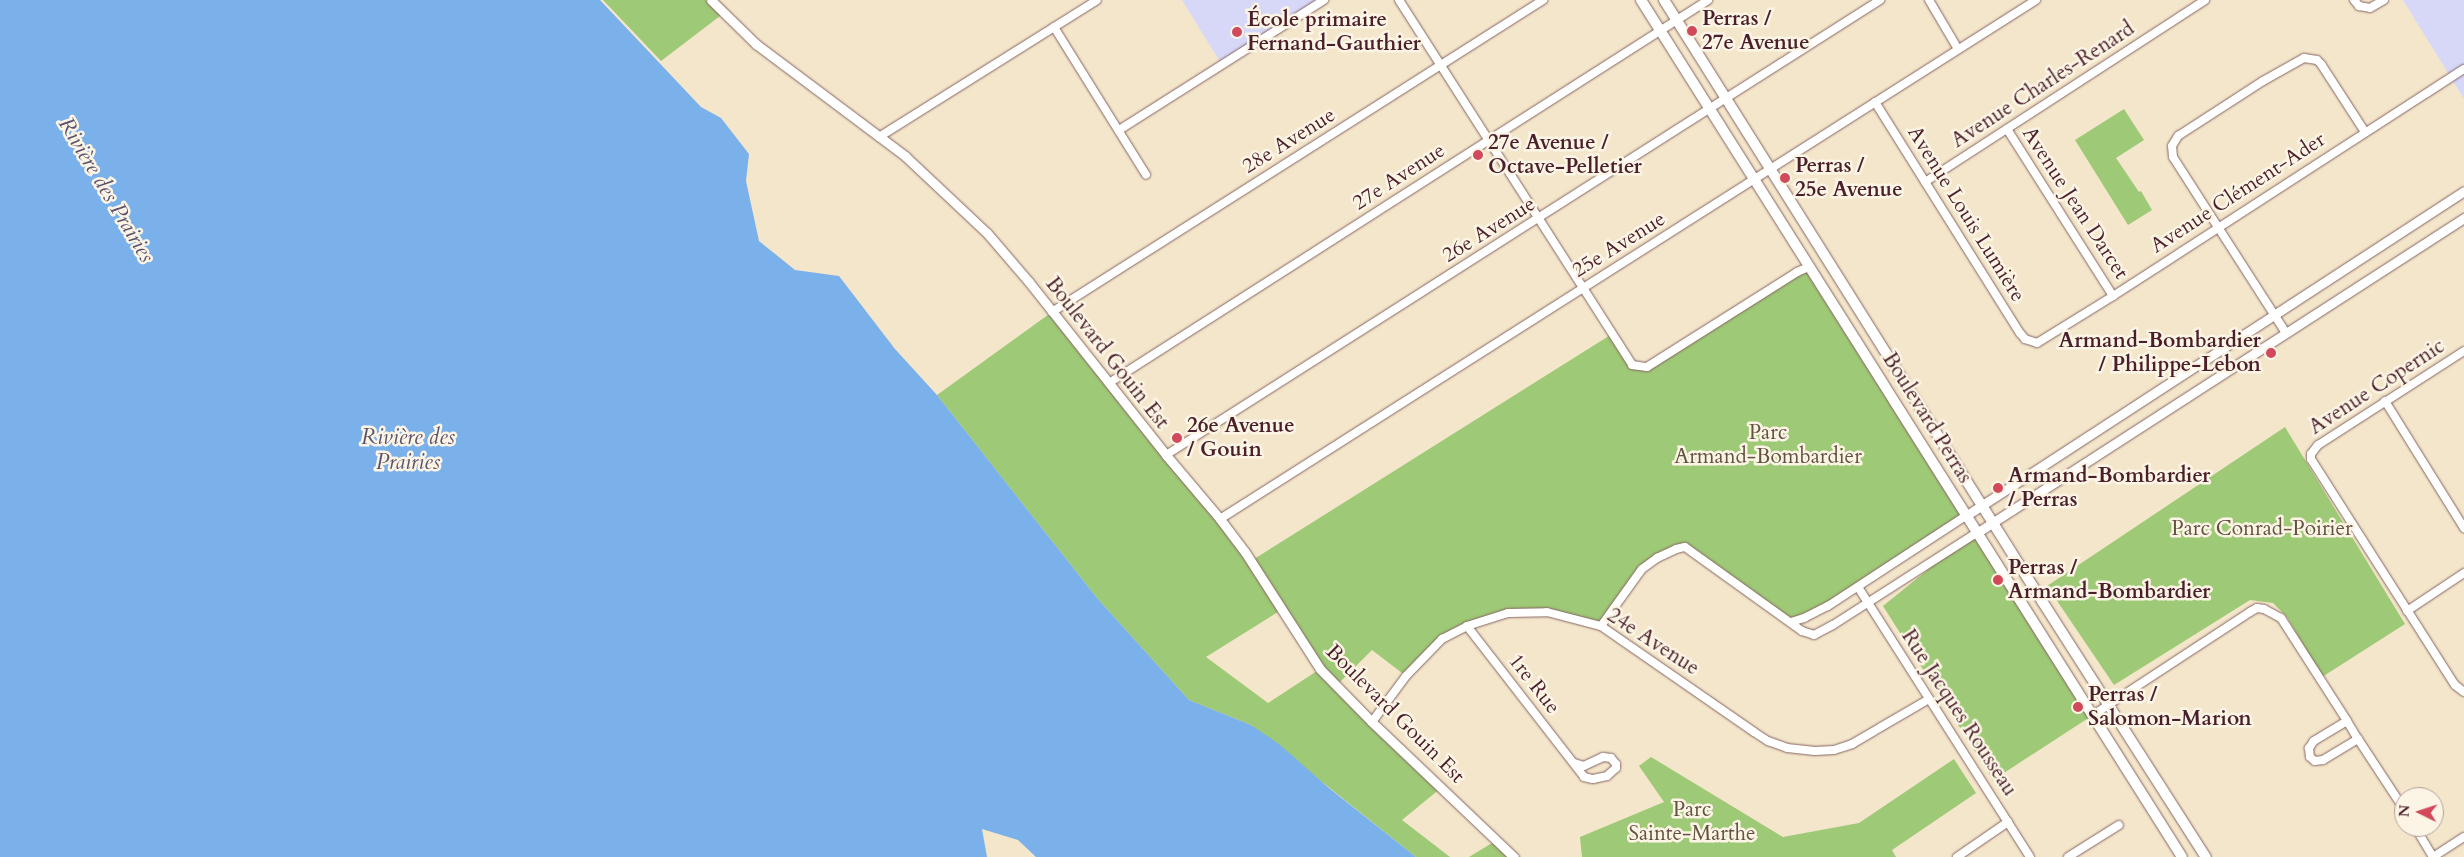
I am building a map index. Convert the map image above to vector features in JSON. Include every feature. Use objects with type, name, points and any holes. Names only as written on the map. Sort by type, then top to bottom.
[{"type":"main road","name":"Boulevard Perras","points":[[1641,0],[2182,857]]},
{"type":"main road","name":"Boulevard Perras","points":[[1664,0],[2042,601],[2109,702],[2206,857]]},
{"type":"street","name":"Boulevard Gouin Est","points":[[711,0],[756,44],[905,156],[961,207],[1005,254],[1166,455],[1220,518],[1245,552],[1320,669],[1372,722],[1514,857]]},
{"type":"street","points":[[879,136],[1097,0]]},
{"type":"street","points":[[1119,130],[1324,0]]},
{"type":"street","points":[[1399,0],[1628,361],[1637,367],[1648,367],[1797,272],[1809,267]]},
{"type":"street","name":"28e Avenue","points":[[1052,312],[1543,0]]},
{"type":"street","name":"27e Avenue","points":[[1109,383],[1708,0]]},
{"type":"street","name":"26e Avenue","points":[[1166,455],[1880,0]]},
{"type":"street","points":[[1929,0],[1958,49]]},
{"type":"street","name":"25e Avenue","points":[[1220,518],[2036,0]]},
{"type":"street","points":[[2354,0],[2359,6],[2370,8],[2384,0]]},
{"type":"street","name":"Avenue Charles-Renard","points":[[1925,182],[2203,1]]},
{"type":"street","points":[[1054,27],[1146,175]]},
{"type":"street","points":[[2286,333],[2173,157],[2172,146],[2178,136],[2297,60],[2304,58],[2316,60],[2365,132]]},
{"type":"street","name":"Avenue Clément-Ader","points":[[2031,342],[2043,342],[2219,226],[2464,69]]},
{"type":"street","name":"Avenue Louis Lumière","points":[[1875,102],[2020,333],[2031,342]]},
{"type":"street","name":"Avenue Jean Darcet","points":[[2006,129],[2113,296]]},
{"type":"street","points":[[1791,622],[1815,614],[1858,587],[1982,504],[2464,191]]},
{"type":"street","points":[[1600,626],[1649,563],[1676,549],[1685,547],[1802,631],[1814,635],[1868,603],[2464,218]]},
{"type":"street","name":"Avenue Copernic","points":[[2407,611],[2313,465],[2311,454],[2318,445],[2464,351]]},
{"type":"street","points":[[2385,401],[2464,528]]},
{"type":"street","points":[[2464,573],[2407,611],[2455,685],[2464,692]]},
{"type":"street","name":"Rue Jacques Rousseau","points":[[1858,587],[2030,857]]},
{"type":"street","points":[[2093,715],[2109,702],[2250,612],[2257,608],[2264,609],[2281,618],[2394,794]]},
{"type":"street","name":"24e Avenue","points":[[1372,722],[1406,676],[1442,639],[1467,626],[1508,613],[1547,612],[1600,626],[1768,741],[1794,750],[1822,751],[1852,744],[1929,699]]},
{"type":"street","name":"1re Rue","points":[[1467,626],[1584,777],[1593,779],[1610,774],[1616,768],[1616,764],[1611,758],[1603,757],[1584,766],[1574,763]]},
{"type":"street","points":[[2347,720],[2314,742],[2309,748],[2310,757],[2316,762],[2323,760],[2358,739]]},
{"type":"street","points":[[1957,857],[2008,822]]},
{"type":"street","points":[[2068,857],[2119,825]]},
{"type":"street","points":[[2421,837],[2433,857],[2464,837]]},
{"type":"shaded area","name":"École primaire Fernand-Gauthier","points":[[1182,0],[1324,0],[1222,65]]},
{"type":"shaded area","points":[[2403,0],[2464,0],[2464,99]]},
{"type":"green space","points":[[603,0],[712,0],[724,13],[661,61]]},
{"type":"green space","points":[[2124,109],[2144,140],[2116,158],[2139,192],[2141,191],[2152,210],[2128,225],[2075,140]]},
{"type":"green space","name":"Parc Armand-Bombardier","points":[[1809,267],[1967,515],[1858,587],[1791,622],[1685,547],[1649,563],[1601,626],[1574,617],[1508,613],[1442,639],[1406,676],[1372,650],[1339,683],[1441,788],[1402,820],[1450,857],[1416,857],[1251,725],[1189,700],[1097,598],[937,395],[1052,312],[1251,561],[1612,334],[1628,361],[1642,368]],"holes":[[[1281,610],[1320,669],[1268,703],[1206,657]]]},
{"type":"green space","name":"Parc Conrad-Poirier","points":[[2285,427],[2405,624],[2322,677],[2287,617],[2273,603],[2250,600],[2114,685],[2047,586]]},
{"type":"green space","points":[[1978,532],[2093,715],[1993,780],[1883,606],[1962,542]]},
{"type":"green space","name":"Parc Sainte-Marthe","points":[[1651,757],[1783,837],[1859,823],[1954,759],[1976,793],[1892,850],[1896,857],[1582,857],[1580,837],[1664,802],[1639,766]]},
{"type":"green space","points":[[1497,840],[1514,857],[1469,857]]},
{"type":"water","name":"Rivière des Prairies","points":[[0,0],[600,0],[701,107],[721,118],[749,154],[746,181],[759,241],[795,270],[839,276],[895,349],[937,395],[1097,598],[1189,700],[1251,725],[1279,744],[1329,788],[1416,857],[1036,857],[1018,840],[982,829],[987,857],[0,857]]},
{"type":"place","name":"Perras / 27e Avenue","points":[[1692,31]]},
{"type":"place","name":"École primaire Fernand-Gauthier","points":[[1237,32]]},
{"type":"place","name":"27e Avenue / Octave-Pelletier","points":[[1478,155]]},
{"type":"place","name":"Perras / 25e Avenue","points":[[1785,178]]},
{"type":"place","name":"Armand-Bombardier / Philippe-Lebon","points":[[2271,353]]},
{"type":"place","name":"26e Avenue / Gouin","points":[[1177,438]]},
{"type":"place","name":"Armand-Bombardier / Perras","points":[[1998,488]]},
{"type":"place","name":"Perras / Armand-Bombardier","points":[[1998,580]]},
{"type":"place","name":"Perras / Salomon-Marion","points":[[2078,707]]}]
